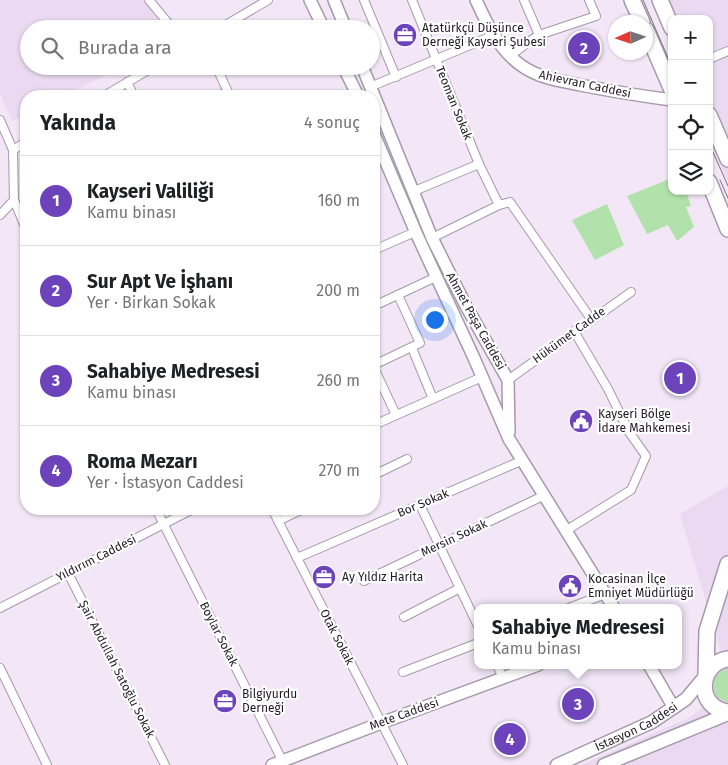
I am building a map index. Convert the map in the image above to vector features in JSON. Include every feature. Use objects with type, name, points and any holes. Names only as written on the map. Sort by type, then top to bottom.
[{"type":"highway","points":[[632,0],[639,15]]},
{"type":"highway","points":[[660,0],[668,19]]},
{"type":"highway","points":[[653,46],[668,81]]},
{"type":"highway","points":[[713,124],[728,159]]},
{"type":"highway","points":[[713,192],[728,229]]},
{"type":"highway","points":[[728,564],[707,631],[704,686],[706,698],[714,707],[728,713]]},
{"type":"highway","points":[[706,675],[713,665],[728,659]]},
{"type":"main road","name":"İstasyon Caddesi","points":[[557,765],[652,722],[686,699],[706,675]]},
{"type":"main road","name":"İstasyon Caddesi","points":[[604,765],[728,713]]},
{"type":"street","points":[[149,0],[166,20]]},
{"type":"street","points":[[234,20],[268,0]]},
{"type":"street","points":[[310,0],[320,20]]},
{"type":"street","points":[[334,0],[342,20]]},
{"type":"street","points":[[364,0],[372,20]]},
{"type":"street","name":"Teoman Sokak","points":[[412,0],[479,164],[499,204]]},
{"type":"street","name":"Ahievran Caddesi","points":[[476,0],[494,35],[510,56],[530,71],[551,79],[624,94],[668,100]]},
{"type":"street","points":[[524,0],[539,36]]},
{"type":"street","points":[[510,56],[539,36],[596,16],[588,0]]},
{"type":"street","points":[[370,87],[494,35]]},
{"type":"street","points":[[380,38],[396,77]]},
{"type":"street","points":[[713,57],[728,51]]},
{"type":"street","points":[[114,90],[139,75]]},
{"type":"street","points":[[220,75],[227,90]]},
{"type":"street","points":[[348,75],[355,90]]},
{"type":"street","name":"Ahmet Paşa Caddesi","points":[[365,75],[371,90]]},
{"type":"street","points":[[127,82],[131,90]]},
{"type":"street","name":"Ahmet Paşa Caddesi","points":[[380,112],[432,238],[466,306],[508,380],[509,439]]},
{"type":"street","points":[[0,120],[13,150],[14,200],[20,214]]},
{"type":"street","points":[[13,150],[20,146]]},
{"type":"street","name":"Ahmet Paşa Caddesi","points":[[380,148],[415,232],[509,439]]},
{"type":"street","points":[[412,192],[479,164]]},
{"type":"street","points":[[0,215],[14,200]]},
{"type":"street","points":[[432,238],[499,204],[510,202],[591,319]]},
{"type":"street","points":[[380,247],[415,232]]},
{"type":"street","points":[[380,303],[436,277]]},
{"type":"street","name":"Hükümet Cadde","points":[[508,380],[631,292]]},
{"type":"street","points":[[380,363],[420,343],[398,295]]},
{"type":"street","points":[[567,530],[631,490],[646,456],[629,432],[608,389],[574,331]]},
{"type":"street","points":[[412,348],[433,399]]},
{"type":"street","points":[[380,422],[482,377]]},
{"type":"street","points":[[380,379],[396,415]]},
{"type":"street","points":[[509,439],[611,604]]},
{"type":"street","points":[[380,472],[407,459]]},
{"type":"street","name":"Bor Sokak","points":[[297,558],[523,460]]},
{"type":"street","name":"Mersin Sokak","points":[[364,581],[545,495]]},
{"type":"street","points":[[420,504],[474,618]]},
{"type":"street","name":"Boylar Sokak","points":[[159,515],[277,762]]},
{"type":"street","name":"Yıldırım Caddesi","points":[[0,608],[181,515]]},
{"type":"street","name":"Otak Sokak","points":[[275,515],[403,765]]},
{"type":"street","points":[[278,520],[289,515]]},
{"type":"street","name":"Şair Abdullah Satoğlu Sokak","points":[[68,573],[165,765]]},
{"type":"street","points":[[404,617],[460,588]]},
{"type":"street","points":[[579,604],[605,594]]},
{"type":"street","points":[[403,672],[474,645]]},
{"type":"street","points":[[0,668],[47,765]]},
{"type":"street","points":[[499,669],[503,678]]},
{"type":"street","name":"Mete Caddesi","points":[[277,762],[527,669]]},
{"type":"street","points":[[651,669],[674,708]]},
{"type":"shaded area","points":[[0,0],[143,0],[158,20],[20,20],[20,75],[106,75],[75,90],[20,90],[20,117],[12,121],[0,93]]},
{"type":"shaded area","points":[[651,0],[728,0],[728,182],[713,147],[713,15],[668,15],[668,40]]},
{"type":"shaded area","points":[[728,486],[728,676],[680,514]]},
{"type":"shaded area","points":[[728,687],[728,765],[581,765],[689,718]]},
{"type":"green space","points":[[668,180],[668,195],[687,195],[691,206],[686,207],[694,227],[677,241],[668,225],[647,234],[627,196]]},
{"type":"green space","points":[[607,204],[624,245],[595,260],[572,220]]},
{"type":"green space","points":[[728,669],[728,703],[717,697],[714,684],[719,673]]},
{"type":"tram line","points":[[643,0],[669,60]]},
{"type":"tram line","points":[[712,150],[728,186]]},
{"type":"tram line","points":[[720,180],[728,198]]},
{"type":"place","name":"Atatürkçü Düşünce Derneği Kayseri Şubesi","points":[[405,35]]},
{"type":"place","name":"Sur Apt Ve İşhanı","points":[[584,48]]},
{"type":"place","name":"Kayseri Valiliği","points":[[680,378]]},
{"type":"place","name":"Kayseri Bölge İdare Mahkemesi","points":[[581,421]]},
{"type":"place","name":"Ay Yıldız Harita","points":[[324,577]]},
{"type":"place","name":"Kocasinan İlçe Emniyet Müdürlüğü","points":[[570,586]]},
{"type":"place","name":"Bilgiyurdu Derneği","points":[[225,701]]},
{"type":"place","name":"Sahabiye Medresesi","points":[[578,704]]},
{"type":"place","name":"Roma Mezarı","points":[[510,739]]}]
